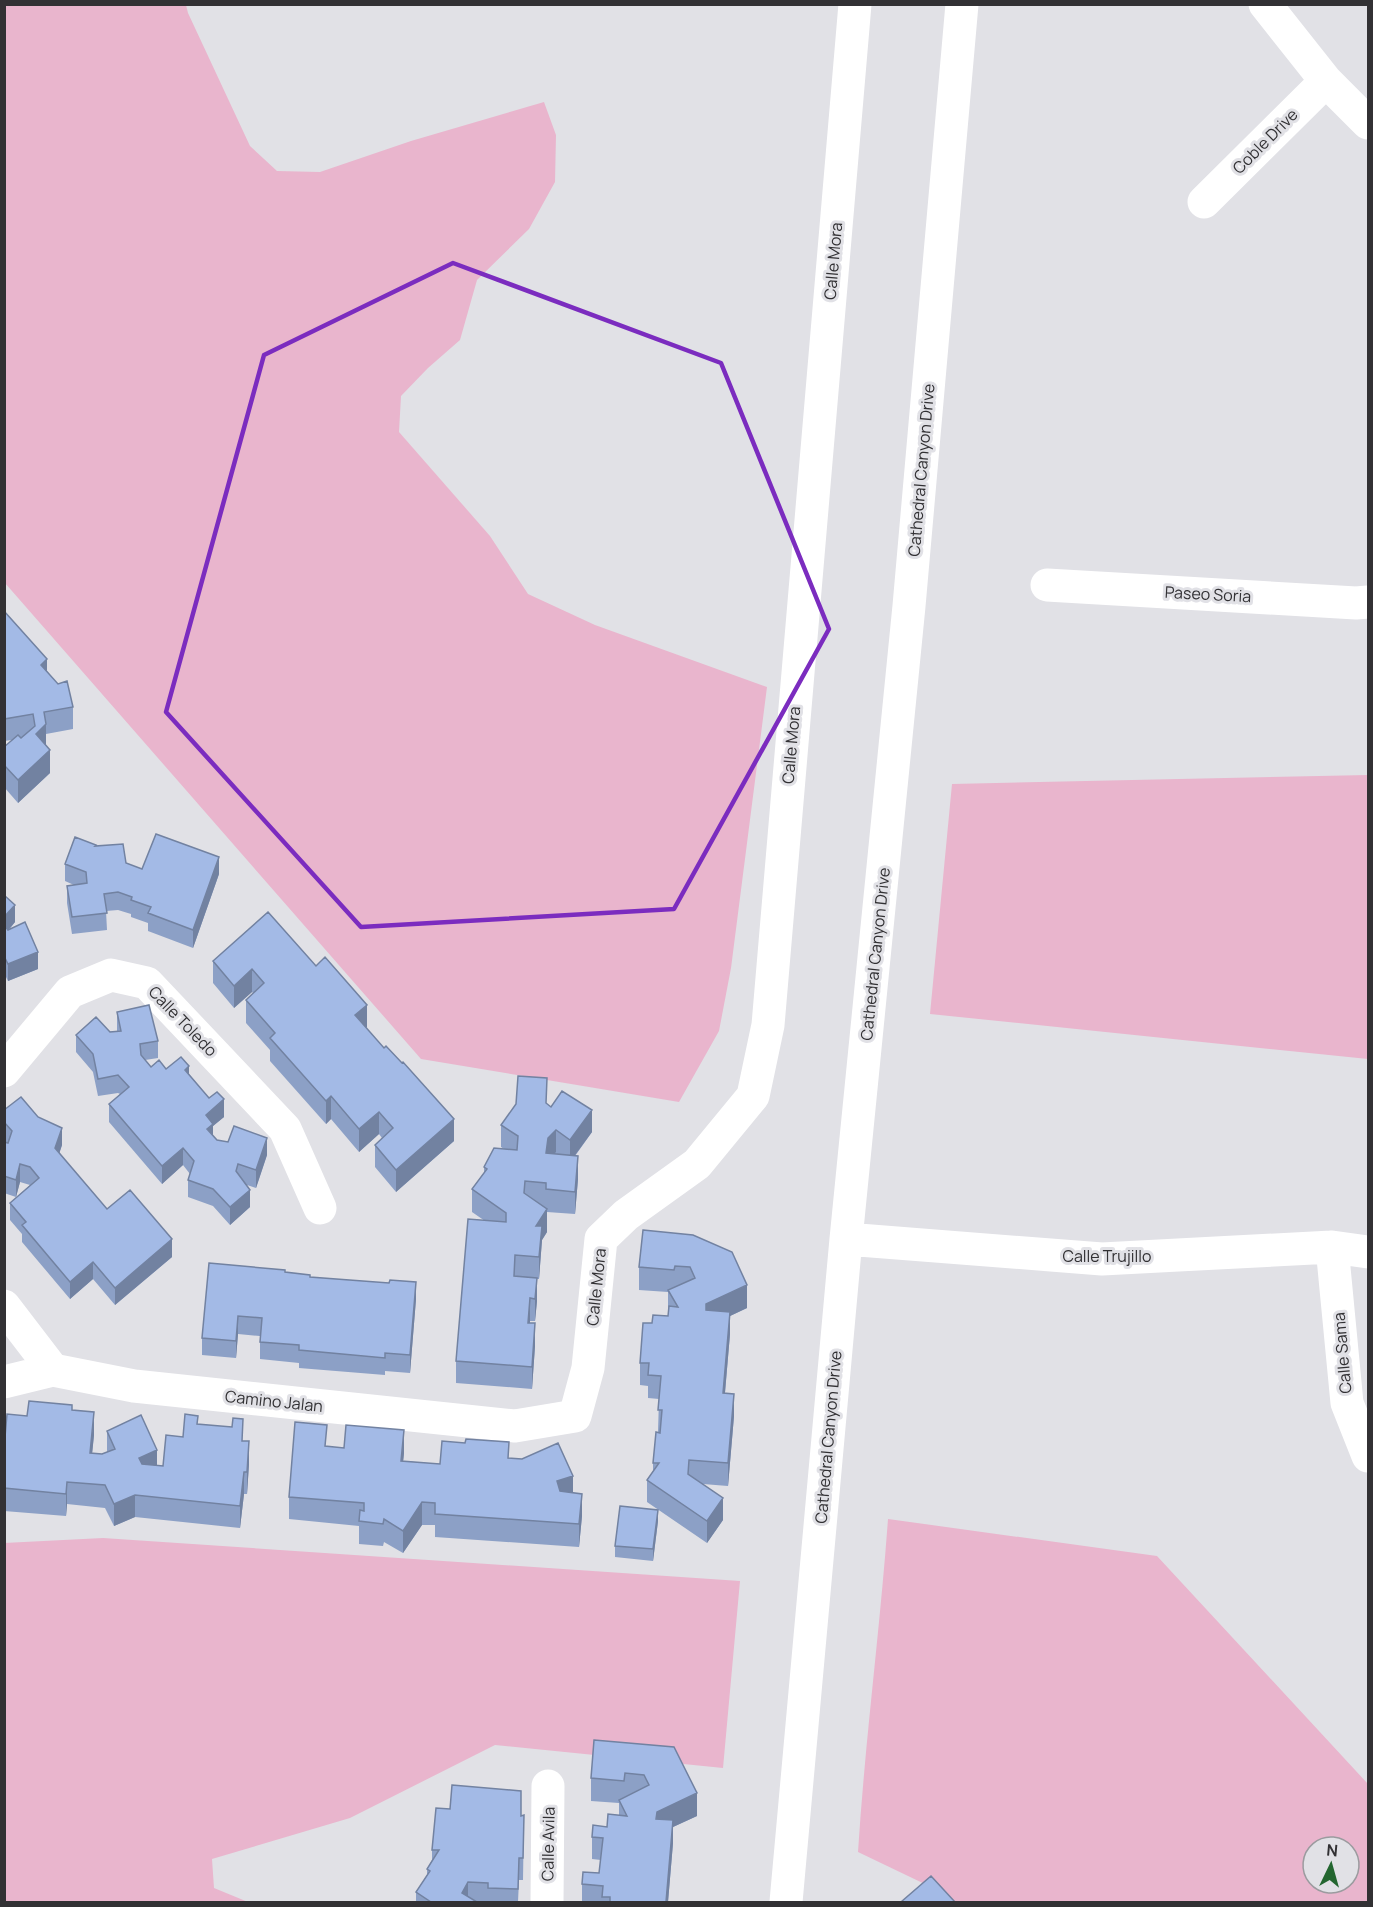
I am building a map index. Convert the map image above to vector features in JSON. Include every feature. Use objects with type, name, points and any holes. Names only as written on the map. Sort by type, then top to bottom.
[{"type":"street","name":"Calle Mora","points":[[575,1416],[588,1368],[601,1239],[626,1215],[697,1164],[753,1096],[768,1025],[855,4]]},
{"type":"street","name":"Cathedral Canyon Drive","points":[[786,1902],[846,1239],[909,606],[962,4]]},
{"type":"street","points":[[1264,4],[1326,81],[1368,123]]},
{"type":"street","name":"Coble Drive","points":[[1204,202],[1326,81]]},
{"type":"street","name":"Paseo Soria","points":[[1047,585],[1368,602]]},
{"type":"street","name":"Calle Toledo","points":[[4,1071],[70,992],[111,975],[147,983],[285,1130],[320,1208]]},
{"type":"street","name":"Calle Trujillo","points":[[846,1239],[1102,1259],[1332,1247],[1368,1252]]},
{"type":"street","name":"Calle Sama","points":[[1332,1247],[1347,1403],[1368,1456]]},
{"type":"street","points":[[4,1306],[53,1370],[4,1382]]},
{"type":"street","name":"Camino Jalan","points":[[53,1370],[134,1386],[515,1426],[575,1416]]},
{"type":"street","name":"Calle Avila","points":[[547,1902],[548,1786]]},
{"type":"highlighted area","points":[[453,263],[721,363],[829,629],[674,909],[361,927],[166,712],[264,355]]},
{"type":"shaded area","points":[[4,5],[186,5],[250,146],[277,171],[320,172],[411,141],[544,102],[556,135],[555,182],[529,229],[477,280],[460,340],[401,396],[399,432],[490,536],[528,594],[595,625],[767,687],[731,968],[719,1031],[679,1102],[421,1059],[5,583]]},
{"type":"shaded area","points":[[1368,775],[1368,1059],[930,1014],[952,784]]},
{"type":"shaded area","points":[[888,1519],[1157,1556],[1368,1784],[1368,1902],[947,1902],[931,1887],[858,1852]]},
{"type":"shaded area","points":[[103,1538],[740,1581],[723,1768],[495,1745],[350,1818],[212,1859],[214,1888],[248,1902],[5,1902],[4,1543]]},
{"type":"building","points":[[4,611],[47,659],[41,665],[58,684],[67,681],[73,707],[44,712],[46,724],[36,734],[50,750],[18,780],[4,765],[4,747],[18,735],[21,738],[35,726],[33,714],[4,719]]},
{"type":"building","points":[[156,834],[219,857],[193,930],[148,913],[151,907],[131,900],[132,897],[118,892],[104,894],[107,913],[72,917],[67,886],[87,883],[86,872],[65,864],[75,837],[95,846],[123,844],[126,863],[142,869]]},
{"type":"building","points":[[4,895],[15,905],[4,917]]},
{"type":"building","points":[[268,912],[316,966],[325,957],[367,1005],[355,1015],[384,1048],[386,1046],[403,1062],[454,1119],[396,1170],[375,1145],[393,1128],[379,1112],[359,1129],[331,1096],[326,1101],[270,1038],[275,1033],[246,1000],[264,983],[252,969],[234,986],[213,961]]},
{"type":"building","points":[[25,922],[38,952],[8,964],[4,956],[4,925],[8,930]]},
{"type":"building","points":[[149,1005],[158,1041],[140,1044],[141,1055],[151,1067],[159,1060],[166,1069],[181,1057],[189,1066],[185,1070],[209,1098],[217,1092],[224,1099],[206,1115],[213,1124],[207,1129],[217,1140],[228,1142],[234,1126],[267,1138],[256,1170],[238,1164],[236,1171],[250,1190],[230,1207],[213,1189],[188,1180],[194,1161],[183,1148],[162,1166],[109,1104],[129,1087],[118,1075],[98,1079],[93,1054],[76,1035],[96,1017],[110,1032],[121,1031],[117,1012]]},
{"type":"building","points":[[518,1076],[547,1078],[546,1103],[551,1107],[562,1091],[592,1110],[570,1140],[556,1130],[548,1138],[546,1153],[578,1156],[575,1192],[546,1189],[546,1183],[525,1181],[524,1193],[547,1209],[536,1226],[542,1226],[539,1257],[515,1255],[514,1276],[537,1278],[535,1299],[530,1298],[528,1323],[535,1323],[532,1367],[456,1361],[468,1219],[506,1222],[506,1213],[472,1189],[487,1169],[484,1167],[494,1148],[517,1150],[518,1136],[501,1125],[516,1104]]},
{"type":"building","points":[[21,1097],[38,1117],[62,1128],[55,1148],[107,1209],[130,1190],[172,1239],[115,1288],[93,1262],[70,1282],[22,1225],[26,1222],[10,1203],[39,1178],[30,1167],[20,1164],[16,1180],[4,1176],[4,1142],[8,1143],[12,1131],[4,1122],[4,1110]]},
{"type":"building","points":[[643,1230],[693,1235],[732,1252],[747,1285],[706,1304],[706,1310],[730,1312],[723,1393],[734,1394],[728,1463],[689,1460],[688,1474],[723,1498],[707,1521],[647,1480],[659,1463],[653,1463],[656,1432],[660,1433],[662,1410],[658,1410],[661,1376],[648,1375],[649,1363],[640,1363],[643,1323],[652,1323],[653,1315],[668,1316],[669,1306],[678,1307],[668,1290],[695,1278],[690,1267],[675,1266],[674,1270],[639,1267]]},
{"type":"building","points":[[209,1263],[285,1270],[285,1272],[310,1275],[310,1277],[389,1283],[390,1280],[416,1282],[410,1355],[385,1353],[385,1358],[299,1350],[299,1345],[260,1342],[262,1318],[238,1316],[236,1341],[202,1338]]},
{"type":"building","points":[[29,1401],[72,1405],[72,1410],[94,1412],[90,1453],[102,1454],[115,1449],[107,1431],[141,1415],[157,1450],[139,1458],[142,1464],[163,1466],[166,1435],[183,1437],[185,1414],[198,1416],[197,1424],[232,1427],[233,1418],[243,1419],[242,1441],[249,1441],[247,1472],[244,1472],[240,1506],[135,1495],[114,1504],[105,1485],[67,1482],[66,1494],[4,1488],[4,1437],[7,1414],[27,1416]]},
{"type":"building","points":[[295,1422],[327,1425],[325,1446],[344,1448],[346,1425],[404,1430],[401,1461],[440,1464],[442,1441],[465,1443],[466,1439],[509,1442],[508,1458],[522,1459],[558,1443],[573,1476],[557,1481],[560,1491],[582,1494],[579,1524],[435,1514],[435,1503],[422,1502],[403,1531],[384,1519],[383,1524],[359,1521],[360,1510],[364,1511],[364,1503],[289,1497]]},
{"type":"building","points":[[620,1506],[658,1510],[653,1549],[615,1546]]},
{"type":"building","points":[[594,1740],[674,1747],[697,1793],[657,1812],[656,1819],[673,1820],[666,1902],[610,1902],[610,1897],[602,1897],[603,1886],[582,1884],[583,1872],[599,1873],[603,1838],[592,1837],[593,1825],[607,1827],[608,1814],[627,1816],[619,1800],[649,1785],[644,1775],[625,1773],[624,1781],[591,1778]]},
{"type":"building","points":[[452,1785],[521,1791],[521,1816],[524,1815],[523,1858],[519,1858],[518,1889],[488,1888],[488,1883],[468,1882],[462,1893],[477,1902],[431,1902],[416,1892],[430,1871],[427,1869],[439,1850],[432,1850],[436,1808],[450,1809]]},
{"type":"building","points":[[931,1876],[955,1902],[901,1902]]}]
